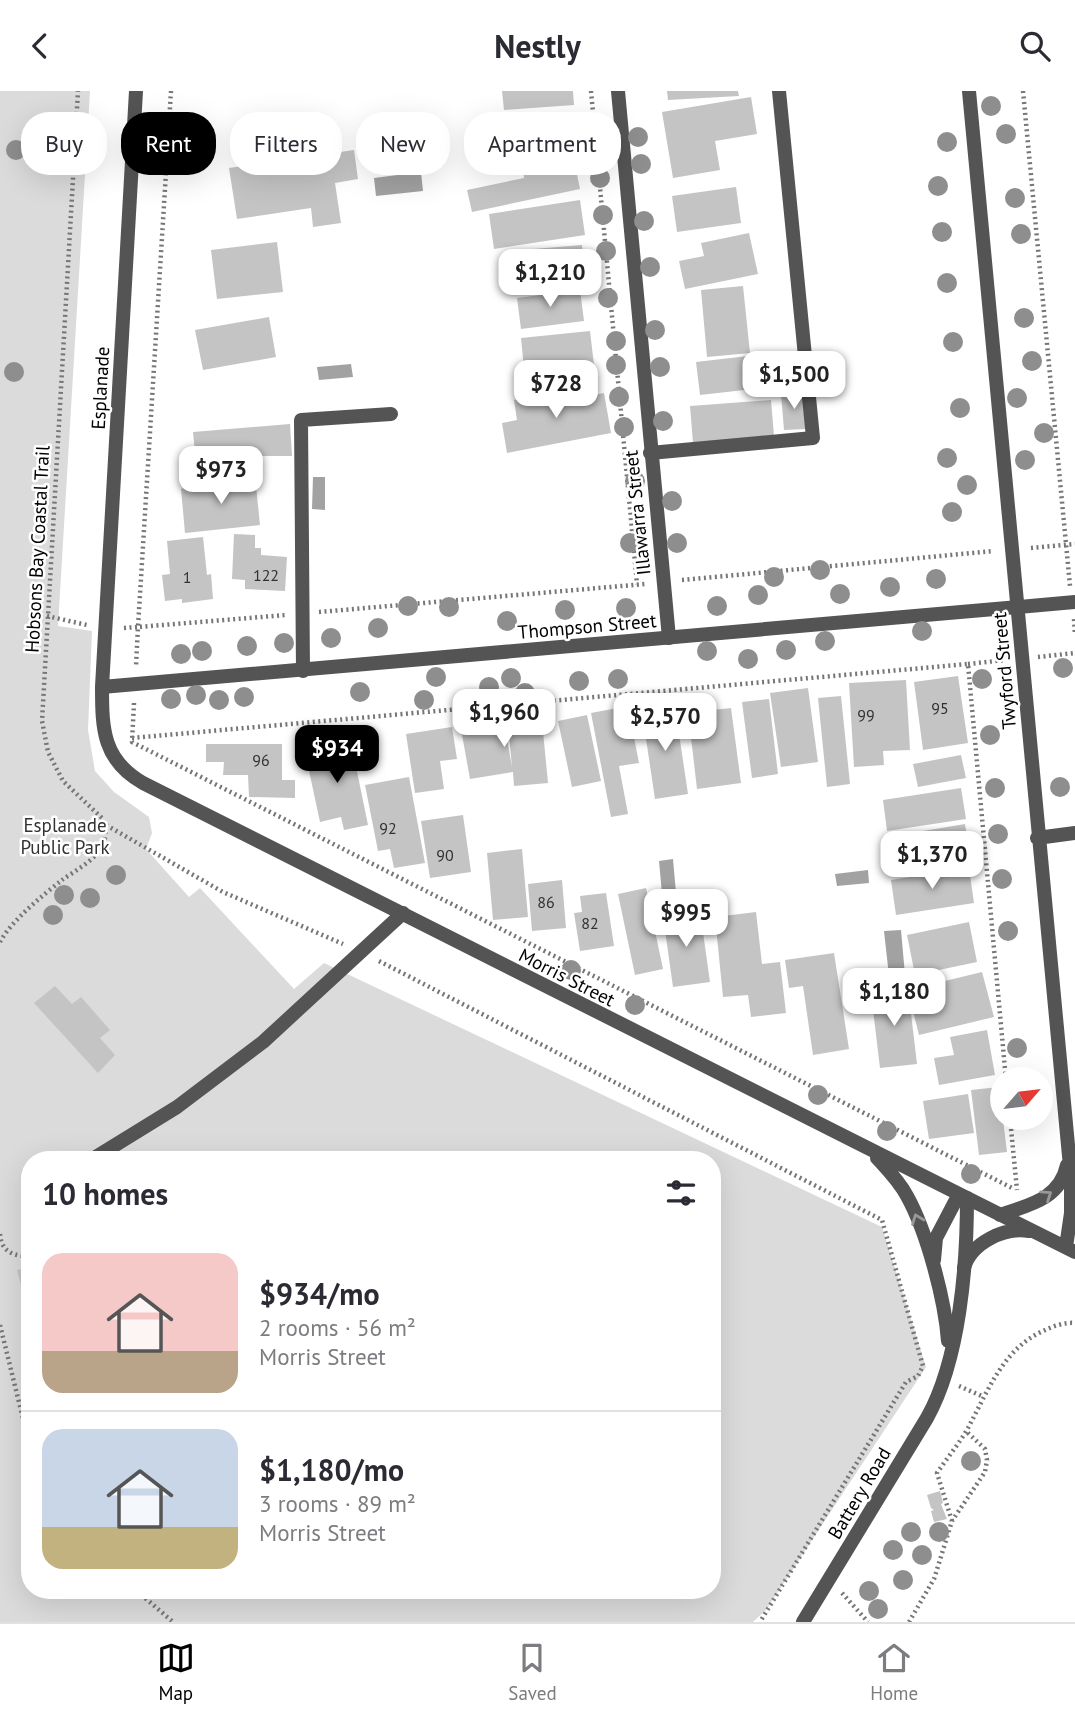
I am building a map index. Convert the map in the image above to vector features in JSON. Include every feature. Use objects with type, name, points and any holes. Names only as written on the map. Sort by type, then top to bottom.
[{"type":"street","name":"Esplanade","points":[[102,687],[136,91]]},
{"type":"street","name":"Illawarra Street","points":[[618,91],[669,638]]},
{"type":"street","points":[[650,453],[813,438],[779,91]]},
{"type":"street","name":"Twyford Street","points":[[969,91],[1037,838],[1069,1152],[1070,1249]]},
{"type":"street","points":[[303,671],[301,419],[391,414]]},
{"type":"street","name":"Thompson Street","points":[[102,687],[1074,603]]},
{"type":"street","name":"Morris Street","points":[[102,687],[102,716],[112,755],[129,775],[535,982],[1070,1249]]},
{"type":"street","points":[[1037,838],[1075,834]]},
{"type":"street","points":[[106,1151],[177,1107],[244,1058],[403,913]]},
{"type":"street","name":"Battery Road","points":[[872,1151],[896,1178],[909,1200],[923,1236],[947,1334],[948,1352],[944,1381]]},
{"type":"street","points":[[1000,1215],[1049,1195],[1060,1185],[1069,1152]]},
{"type":"street","name":"Battery Road","points":[[936,1282],[935,1243],[963,1196]]},
{"type":"street","name":"Battery Road","points":[[803,1622],[927,1418],[944,1381],[956,1325],[967,1243],[963,1196]]},
{"type":"street","points":[[963,1270],[969,1255],[987,1241],[1008,1231],[1033,1232]]},
{"type":"path","name":"Hobsons Bay Coastal Trail","points":[[78,91],[42,721],[48,752],[63,781],[106,825],[223,892],[361,952],[883,1220],[923,1366],[918,1376],[906,1383],[760,1622]]},
{"type":"path","points":[[171,91],[132,741],[1037,1201]]},
{"type":"path","points":[[591,91],[637,584]]},
{"type":"path","points":[[1023,91],[1075,635]]},
{"type":"path","points":[[47,616],[105,629],[138,627],[1075,544]]},
{"type":"path","points":[[132,738],[968,664],[1005,1067]]},
{"type":"path","points":[[0,942],[10,927],[86,863],[102,846],[106,825]]},
{"type":"path","points":[[1011,1131],[1017,1191]]},
{"type":"path","points":[[0,1234],[1,1242],[8,1252],[21,1255]]},
{"type":"path","points":[[952,1521],[937,1473],[966,1430],[999,1369],[1020,1345],[1051,1327],[1075,1323]]},
{"type":"path","points":[[0,1325],[21,1410]]},
{"type":"path","points":[[909,1622],[934,1579],[952,1521],[985,1472],[985,1449],[966,1430]]},
{"type":"path","points":[[830,1579],[868,1622]]},
{"type":"path","points":[[146,1599],[173,1622]]},
{"type":"green space","name":"Esplanade Public Park","points":[[0,91],[90,91],[89,112],[21,112],[21,175],[85,175],[58,626],[92,631],[88,730],[95,771],[114,792],[149,817],[152,833],[146,849],[189,897],[200,888],[294,989],[324,963],[882,1227],[926,1367],[766,1610],[753,1622],[0,1622]]},
{"type":"shaded area","points":[[421,175],[423,191],[376,196],[374,178]]},
{"type":"shaded area","points":[[351,364],[353,377],[319,380],[317,367]]},
{"type":"shaded area","points":[[313,477],[325,477],[325,510],[312,509]]},
{"type":"shaded area","points":[[673,859],[676,893],[662,894],[659,861]]},
{"type":"shaded area","points":[[868,870],[869,883],[837,886],[835,874]]},
{"type":"shaded area","points":[[901,930],[905,975],[889,976],[884,931]]},
{"type":"building","points":[[502,91],[573,91],[574,105],[504,110]]},
{"type":"building","points":[[667,91],[738,91],[739,96],[668,100]]},
{"type":"building","points":[[751,97],[757,134],[715,141],[720,170],[673,178],[662,112]]},
{"type":"building","points":[[354,150],[358,179],[335,183],[341,223],[313,227],[311,208],[237,219],[230,175],[342,175],[342,152]]},
{"type":"building","points":[[524,175],[577,175],[580,189],[472,212],[467,190],[524,178]]},
{"type":"building","points":[[736,187],[741,223],[677,232],[672,196]]},
{"type":"building","points":[[580,200],[585,235],[494,249],[489,214]]},
{"type":"building","points":[[749,233],[758,274],[685,289],[679,261],[704,256],[701,243]]},
{"type":"building","points":[[277,242],[283,292],[217,299],[211,250]]},
{"type":"building","points":[[582,245],[585,281],[512,287],[509,251]]},
{"type":"building","points":[[743,286],[750,353],[707,357],[701,290]]},
{"type":"building","points":[[580,290],[584,321],[521,329],[517,298]]},
{"type":"building","points":[[269,317],[276,357],[203,370],[195,330]]},
{"type":"building","points":[[590,331],[596,382],[526,389],[521,338]]},
{"type":"building","points":[[748,356],[753,389],[700,395],[696,362]]},
{"type":"building","points":[[581,387],[583,397],[604,393],[611,433],[507,453],[502,423],[517,420],[514,400]]},
{"type":"building","points":[[803,392],[806,429],[784,430],[781,394]]},
{"type":"building","points":[[771,400],[774,436],[693,443],[690,406]]},
{"type":"building","points":[[290,424],[292,456],[251,456],[251,464],[236,466],[236,470],[201,473],[193,432]]},
{"type":"building","points":[[255,476],[260,525],[185,533],[181,489],[184,486],[224,482],[224,489],[233,488],[232,478]]},
{"type":"building","points":[[234,534],[255,535],[255,548],[261,548],[261,555],[287,557],[285,591],[245,589],[245,580],[232,579]]},
{"type":"building","points":[[203,537],[207,575],[211,574],[213,599],[182,603],[182,599],[165,601],[162,575],[170,574],[167,541]]},
{"type":"building","points":[[958,676],[968,743],[923,750],[914,682]]},
{"type":"building","points":[[906,680],[910,750],[883,751],[884,765],[854,767],[849,683]]},
{"type":"building","points":[[808,688],[818,762],[781,767],[770,693]]},
{"type":"building","points":[[841,696],[850,784],[827,787],[818,698]]},
{"type":"building","points":[[769,699],[778,774],[752,778],[742,702]]},
{"type":"building","points":[[628,706],[639,763],[619,766],[628,814],[611,817],[591,713]]},
{"type":"building","points":[[675,707],[688,794],[655,799],[642,712]]},
{"type":"building","points":[[731,708],[741,783],[697,789],[690,729],[715,726],[713,710]]},
{"type":"building","points":[[502,711],[512,767],[508,724],[542,721],[548,783],[514,786],[513,772],[470,779],[459,718]]},
{"type":"building","points":[[587,715],[601,781],[572,787],[558,721]]},
{"type":"building","points":[[452,727],[457,759],[440,761],[444,789],[415,793],[406,734]]},
{"type":"building","points":[[351,742],[368,825],[344,830],[341,817],[320,822],[305,752]]},
{"type":"building","points":[[206,744],[282,744],[282,780],[295,780],[295,798],[249,797],[248,775],[223,775],[224,762],[206,762]]},
{"type":"building","points":[[961,755],[966,778],[918,787],[913,764]]},
{"type":"building","points":[[409,777],[425,863],[394,868],[390,849],[378,851],[365,785]]},
{"type":"building","points":[[961,788],[966,819],[887,831],[883,800]]},
{"type":"building","points":[[463,815],[471,872],[430,878],[421,821]]},
{"type":"building","points":[[965,824],[970,854],[906,865],[904,854],[890,857],[887,837]]},
{"type":"building","points":[[522,849],[528,917],[493,920],[487,853]]},
{"type":"building","points":[[969,868],[974,903],[896,915],[891,880]]},
{"type":"building","points":[[562,880],[566,928],[532,931],[528,884]]},
{"type":"building","points":[[646,888],[663,969],[635,975],[618,894]]},
{"type":"building","points":[[606,893],[614,946],[580,951],[574,913],[582,912],[580,896]]},
{"type":"building","points":[[700,911],[710,982],[673,987],[663,916]]},
{"type":"building","points":[[756,912],[762,964],[780,962],[786,1013],[751,1017],[748,995],[723,997],[715,917]]},
{"type":"building","points":[[969,922],[977,962],[915,975],[907,935]]},
{"type":"building","points":[[834,953],[849,1049],[813,1055],[803,986],[789,988],[785,960]]},
{"type":"building","points":[[982,972],[994,1017],[919,1035],[913,1011],[930,1007],[924,986]]},
{"type":"building","points":[[55,986],[72,1004],[81,997],[110,1030],[100,1038],[115,1055],[98,1073],[34,1003]]},
{"type":"building","points":[[908,988],[917,1064],[880,1068],[871,993]]},
{"type":"building","points":[[987,1030],[994,1067],[990,1067],[990,1076],[939,1085],[934,1058],[954,1055],[950,1037]]},
{"type":"building","points":[[990,1088],[990,1131],[1004,1131],[1007,1152],[979,1155],[971,1090]]},
{"type":"building","points":[[968,1094],[974,1133],[929,1139],[923,1101]]},
{"type":"building","points":[[21,1269],[21,1285],[17,1270]]},
{"type":"building","points":[[940,1491],[941,1504],[947,1519],[934,1522],[931,1511],[934,1510],[927,1495]]}]
